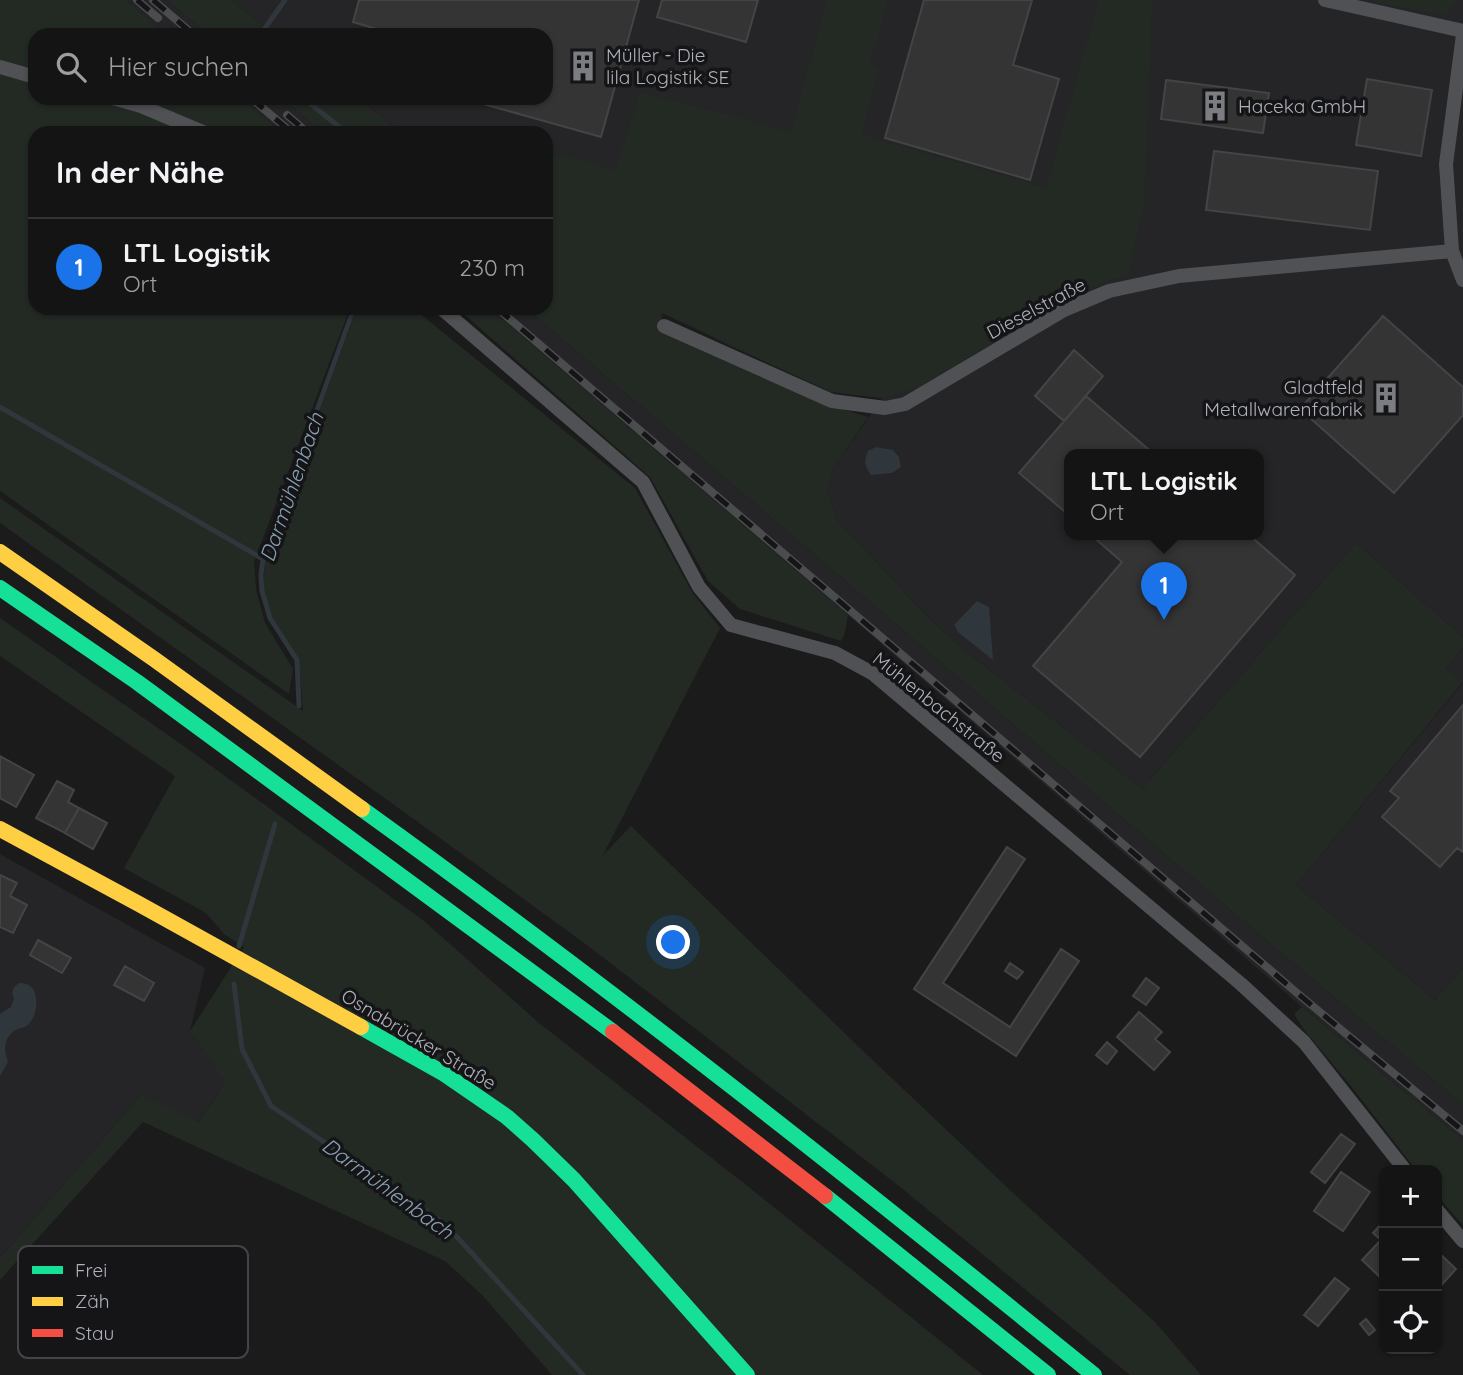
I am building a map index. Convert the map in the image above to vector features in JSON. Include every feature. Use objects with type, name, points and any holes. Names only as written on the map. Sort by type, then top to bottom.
[{"type":"main road","points":[[0,552],[165,667],[579,968],[956,1263],[1094,1375]]},
{"type":"main road","points":[[0,588],[137,682],[482,933],[779,1159],[1048,1375]]},
{"type":"main road","name":"Osnabrücker Straße","points":[[0,829],[443,1073],[507,1117],[574,1180],[747,1375]]},
{"type":"main road","points":[[988,1326],[1033,1375]]},
{"type":"street","points":[[1325,0],[1463,33],[1446,163],[1452,251],[1463,280]]},
{"type":"street","points":[[0,67],[28,75]]},
{"type":"street","points":[[138,105],[188,126]]},
{"type":"street","name":"Dieselstraße","points":[[664,326],[832,401],[885,408],[905,404],[1063,310],[1109,291],[1179,276],[1452,251]]},
{"type":"street","name":"Mühlenbachstraße","points":[[449,315],[643,482],[699,587],[731,625],[835,653],[872,673],[1241,984],[1304,1042],[1401,1165]]},
{"type":"street","points":[[1442,1216],[1463,1241]]},
{"type":"shaded area","points":[[0,0],[126,0],[159,28],[28,28],[28,105],[249,105],[274,126],[28,126],[28,315],[347,315],[254,562],[256,589],[265,623],[293,669],[289,694],[0,491]]},
{"type":"shaded area","points":[[126,0],[167,0],[200,28],[159,28]]},
{"type":"shaded area","points":[[167,0],[231,0],[266,28],[200,28]]},
{"type":"shaded area","points":[[231,0],[1463,0],[1463,637],[1356,543],[1142,789],[958,645],[925,614],[838,521],[827,490],[834,467],[882,398],[831,392],[726,344],[553,254],[553,126],[393,126],[367,105],[553,105],[553,28],[266,28]]},
{"type":"shaded area","points":[[827,0],[888,0],[869,66],[879,69],[862,135],[1046,188],[1099,0],[1152,0],[1144,206],[1128,274],[1073,294],[921,386],[883,398],[831,392],[662,313],[661,330],[830,405],[868,417],[834,467],[827,490],[838,521],[925,614],[958,645],[1142,789],[1356,543],[1463,637],[1463,648],[1446,668],[1462,683],[1296,885],[1435,1000],[1463,968],[1463,1105],[1215,897],[534,315],[553,315],[553,153],[616,170],[640,92],[791,132]]},
{"type":"shaded area","points":[[1458,0],[1445,15],[1372,2]]},
{"type":"shaded area","points":[[249,105],[290,105],[314,126],[274,126]]},
{"type":"shaded area","points":[[290,105],[367,105],[393,126],[314,126]]},
{"type":"shaded area","points":[[354,315],[422,315],[635,488],[692,592],[720,628],[603,855],[631,826],[1012,1192],[1155,1322],[1201,1375],[1130,1375],[899,1186],[591,948],[0,523],[0,498],[303,711],[299,660],[272,616],[263,591],[265,560]]},
{"type":"shaded area","points":[[465,315],[497,315],[848,615],[841,641],[740,609],[708,581],[650,477]]},
{"type":"shaded area","points":[[497,315],[534,315],[1215,897],[1463,1105],[1463,1140],[1302,1007]]},
{"type":"shaded area","points":[[876,447],[893,450],[899,457],[901,467],[892,473],[871,475],[866,466],[866,458],[868,451]]},
{"type":"shaded area","points":[[977,601],[989,607],[993,660],[958,632],[954,625]]},
{"type":"shaded area","points":[[0,618],[188,749],[424,921],[539,1023],[983,1375],[552,1375],[482,1295],[445,1261],[143,1122],[31,1246],[18,1246],[18,1260],[0,1280],[0,1258],[141,1095],[199,1122],[225,1083],[190,1031],[244,947],[224,934],[206,913],[124,868],[175,776],[0,656]]},
{"type":"shaded area","points":[[1463,648],[1463,968],[1435,1000],[1296,885],[1462,684],[1446,668]]},
{"type":"shaded area","points":[[0,854],[205,968],[190,1031],[225,1083],[198,1123],[141,1095],[0,1258]]},
{"type":"shaded area","points":[[19,983],[26,984],[35,992],[35,1013],[28,1025],[11,1033],[7,1039],[5,1049],[8,1062],[0,1076],[0,1014],[11,1007],[14,987]]},
{"type":"shaded area","points":[[1302,1007],[1463,1140],[1463,1225],[1442,1202],[1442,1165],[1412,1165],[1294,1014]]},
{"type":"building","name":"Müller - Die lila Logistik SE","points":[[359,0],[639,0],[601,137],[487,105],[553,105],[553,28],[373,28],[353,22]]},
{"type":"building","points":[[662,0],[758,0],[746,42],[657,17]]},
{"type":"building","points":[[924,0],[1032,0],[1013,65],[1059,79],[1030,180],[885,138]]},
{"type":"building","points":[[1367,79],[1432,90],[1421,156],[1356,145]]},
{"type":"building","name":"Haceka GmbH","points":[[1166,80],[1269,93],[1263,133],[1161,119]]},
{"type":"building","points":[[1214,151],[1378,171],[1370,230],[1206,210]]},
{"type":"building","name":"Gladtfeld Metallwarenfabrik","points":[[1383,316],[1463,387],[1463,415],[1394,493],[1300,409]]},
{"type":"building","points":[[1074,350],[1103,376],[1064,421],[1035,396]]},
{"type":"building","points":[[1086,396],[1148,449],[1064,449],[1064,511],[1019,473]]},
{"type":"building","points":[[1097,540],[1255,540],[1295,575],[1140,757],[1033,666],[1122,562]]},
{"type":"building","points":[[1463,705],[1463,852],[1457,848],[1440,867],[1382,817],[1399,798],[1390,791]]},
{"type":"building","points":[[0,756],[34,775],[16,807],[0,798]]},
{"type":"building","points":[[57,781],[74,790],[68,802],[79,808],[65,833],[36,818]]},
{"type":"building","points":[[79,808],[107,823],[93,849],[65,833]]},
{"type":"building","points":[[1007,847],[1025,859],[943,983],[1010,1027],[1061,949],[1079,961],[1016,1056],[914,989]]},
{"type":"building","points":[[0,875],[17,883],[10,896],[27,905],[13,933],[0,927]]},
{"type":"building","points":[[38,940],[71,958],[62,973],[30,955]]},
{"type":"building","points":[[1010,963],[1023,972],[1017,979],[1005,971]]},
{"type":"building","points":[[125,966],[154,983],[144,1001],[114,985]]},
{"type":"building","points":[[1146,978],[1159,988],[1146,1005],[1133,996]]},
{"type":"building","points":[[1139,1012],[1162,1032],[1155,1039],[1170,1052],[1154,1070],[1117,1037]]},
{"type":"building","points":[[1107,1042],[1117,1051],[1107,1064],[1096,1055]]},
{"type":"building","points":[[1341,1134],[1355,1144],[1325,1183],[1311,1172]]},
{"type":"building","points":[[1341,1172],[1370,1192],[1343,1231],[1314,1211]]},
{"type":"building","points":[[1379,1226],[1379,1238],[1373,1233]]},
{"type":"building","points":[[1379,1242],[1379,1276],[1362,1260]]},
{"type":"building","points":[[1442,1256],[1456,1269],[1442,1284]]},
{"type":"building","points":[[1335,1278],[1349,1289],[1318,1326],[1304,1315]]},
{"type":"building","points":[[1366,1319],[1375,1330],[1369,1335],[1360,1324]]},
{"type":"waterway","name":"Darmühlenbach","points":[[265,28],[285,0]]},
{"type":"waterway","name":"Darmühlenbach","points":[[312,105],[338,126]]},
{"type":"waterway","name":"Darmühlenbach","points":[[299,706],[297,660],[270,618],[262,591],[263,559],[351,315]]},
{"type":"waterway","points":[[0,407],[263,559]]},
{"type":"waterway","name":"Darmühlenbach","points":[[239,946],[275,824]]},
{"type":"waterway","name":"Darmühlenbach","points":[[234,984],[242,1049],[271,1106],[445,1224],[583,1375]]},
{"type":"railway","points":[[137,0],[158,18]]},
{"type":"railway","points":[[153,0],[186,28]]},
{"type":"railway","points":[[259,105],[284,126]]},
{"type":"railway","points":[[287,115],[300,126]]},
{"type":"railway","points":[[505,315],[1297,993],[1463,1131]]},
{"type":"traffic: fast","points":[[0,588],[137,682],[613,1032]]},
{"type":"traffic: fast","points":[[362,809],[548,946],[732,1087],[1094,1375]]},
{"type":"traffic: fast","points":[[361,1027],[443,1073],[507,1117],[533,1140],[574,1180],[747,1375]]},
{"type":"traffic: fast","points":[[825,1196],[1048,1375]]},
{"type":"traffic: slow","points":[[0,552],[362,809]]},
{"type":"traffic: slow","points":[[0,829],[361,1027]]},
{"type":"traffic: jam","points":[[613,1032],[825,1196]]},
{"type":"place","name":"Müller - Die lila Logistik SE","points":[[583,66]]},
{"type":"place","name":"Haceka GmbH","points":[[1215,106]]},
{"type":"place","name":"Gladtfeld Metallwarenfabrik","points":[[1386,398]]},
{"type":"place","name":"LTL Logistik","points":[[1164,620]]}]
